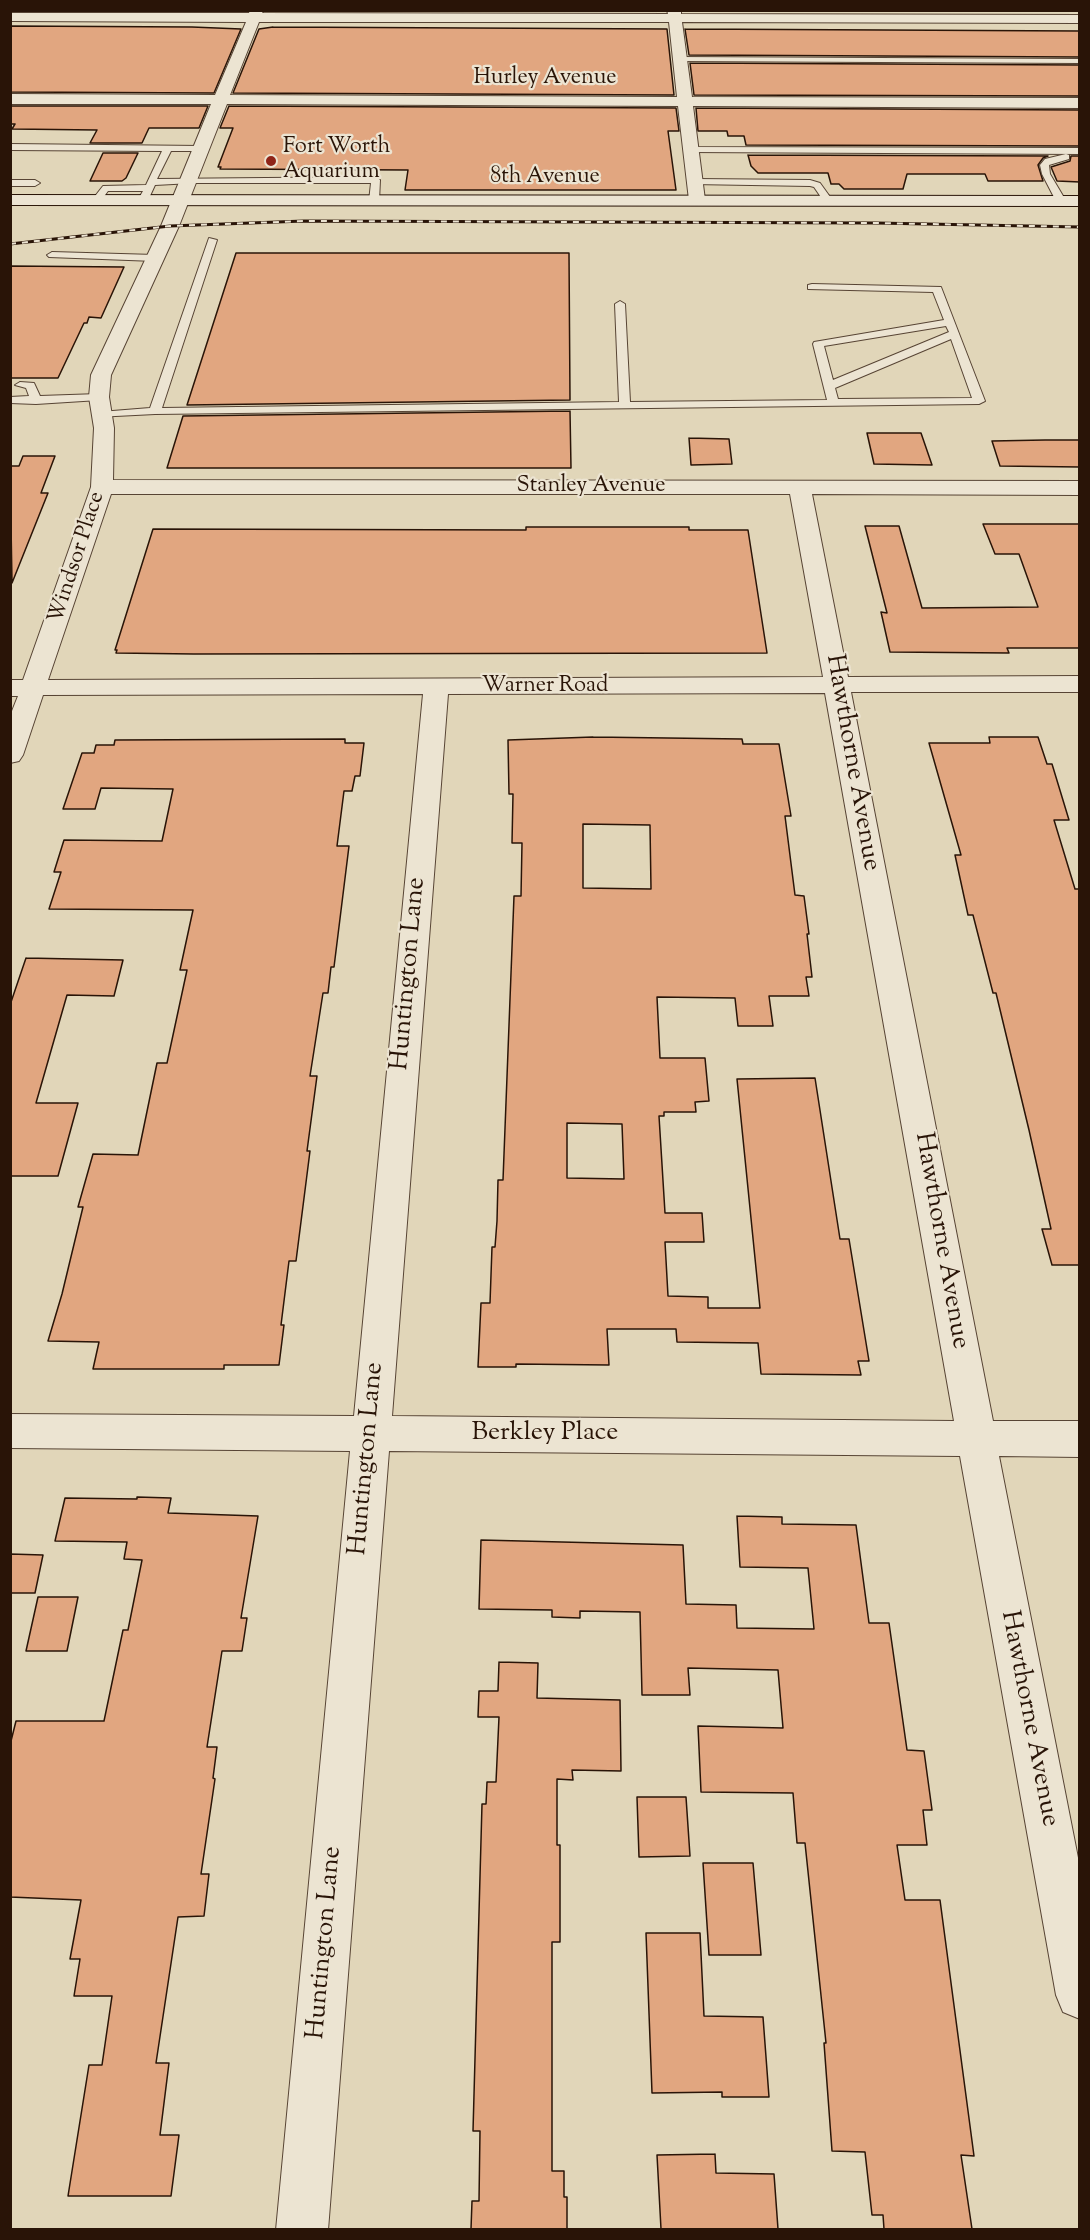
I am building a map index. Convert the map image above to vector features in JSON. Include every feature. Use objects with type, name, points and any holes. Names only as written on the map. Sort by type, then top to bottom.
[{"type":"street","points":[[10,17],[255,14],[674,14],[1080,19]]},
{"type":"street","name":"Windsor Place","points":[[10,755],[23,688],[102,487],[104,428],[99,406],[101,375],[170,226],[255,14]]},
{"type":"street","points":[[674,14],[697,201]]},
{"type":"street","name":"Hurley Avenue","points":[[10,99],[1080,103]]},
{"type":"street","name":"8th Avenue","points":[[18,200],[98,200],[148,190],[180,201],[1080,201]]},
{"type":"street","name":"Stanley Avenue","points":[[102,487],[1080,488]]},
{"type":"street","name":"Hawthorne Avenue","points":[[800,488],[1080,1995]]},
{"type":"street","name":"Warner Road","points":[[23,688],[1080,684]]},
{"type":"street","name":"Huntington Lane","points":[[302,2229],[435,688]]},
{"type":"street","name":"Berkley Place","points":[[10,1431],[1080,1439]]},
{"type":"lane","points":[[680,59],[1080,61]]},
{"type":"lane","points":[[10,147],[201,148]]},
{"type":"lane","points":[[148,190],[168,148]]},
{"type":"lane","points":[[691,150],[1080,151]]},
{"type":"lane","points":[[1061,201],[1046,174],[1044,165],[1048,160],[1080,157]]},
{"type":"lane","points":[[286,201],[292,180]]},
{"type":"lane","points":[[148,190],[188,181],[376,180],[374,201]]},
{"type":"lane","points":[[695,182],[810,183],[817,185],[828,201]]},
{"type":"lane","points":[[10,183],[35,183],[18,200]]},
{"type":"lane","points":[[155,411],[212,240]]},
{"type":"lane","points":[[52,255],[155,258]]},
{"type":"lane","points":[[10,400],[36,400],[155,411],[979,401],[937,289],[812,287]]},
{"type":"lane","points":[[620,304],[625,405]]},
{"type":"lane","points":[[829,386],[952,328]]},
{"type":"lane","points":[[833,402],[818,344],[952,328]]},
{"type":"lane","points":[[20,385],[30,385],[36,400]]},
{"type":"building","points":[[10,26],[241,29],[214,93],[10,92]]},
{"type":"building","points":[[273,27],[667,29],[674,95],[233,93],[259,29]]},
{"type":"building","points":[[685,29],[1080,31],[1080,57],[689,55]]},
{"type":"building","points":[[690,63],[1080,65],[1080,96],[694,95]]},
{"type":"building","points":[[10,106],[208,106],[199,128],[149,128],[142,143],[90,143],[97,130],[12,129],[15,124],[10,124]]},
{"type":"building","points":[[229,106],[676,108],[679,131],[668,131],[676,190],[405,190],[408,170],[220,169],[221,167],[218,167],[233,128],[220,128]]},
{"type":"building","points":[[696,108],[1080,110],[1080,146],[746,145],[744,136],[728,136],[727,131],[698,131]]},
{"type":"building","points":[[103,153],[138,153],[126,178],[122,181],[90,181]]},
{"type":"building","points":[[748,155],[1048,156],[1043,158],[1038,165],[1043,181],[988,181],[985,174],[907,174],[903,189],[844,189],[839,184],[831,184],[828,173],[758,173],[751,166]]},
{"type":"building","points":[[1071,156],[1080,156],[1080,182],[1057,181],[1051,167],[1070,161]]},
{"type":"building","points":[[236,253],[569,253],[570,400],[187,405]]},
{"type":"building","points":[[10,266],[124,267],[101,318],[89,317],[87,323],[84,323],[58,378],[10,378]]},
{"type":"building","points":[[570,411],[571,468],[167,468],[183,416]]},
{"type":"building","points":[[867,433],[921,433],[932,465],[874,464]]},
{"type":"building","points":[[689,438],[729,439],[732,464],[691,465]]},
{"type":"building","points":[[1080,440],[1080,467],[1000,466],[992,441]]},
{"type":"building","points":[[23,456],[55,456],[41,493],[48,493],[12,583],[10,466],[19,466]]},
{"type":"building","points":[[983,524],[1080,524],[1080,648],[1007,648],[1009,653],[890,652],[881,612],[887,613],[865,526],[899,526],[922,608],[1038,607],[1019,554],[995,554]]},
{"type":"building","points":[[526,527],[689,527],[689,530],[748,530],[767,653],[194,654],[116,653],[117,650],[115,650],[153,529],[526,530]]},
{"type":"building","points":[[593,737],[742,739],[743,744],[779,744],[791,816],[785,816],[795,895],[804,896],[809,934],[807,934],[812,977],[806,977],[809,996],[769,996],[773,1026],[738,1026],[735,998],[657,997],[660,1058],[705,1058],[709,1101],[695,1102],[696,1112],[664,1112],[664,1116],[659,1116],[665,1213],[702,1213],[704,1242],[665,1242],[668,1296],[708,1297],[708,1308],[760,1308],[737,1079],[815,1078],[840,1239],[849,1239],[869,1361],[858,1361],[861,1375],[761,1374],[758,1343],[677,1342],[676,1329],[607,1329],[609,1365],[516,1364],[516,1367],[478,1367],[481,1303],[490,1303],[498,1180],[503,1180],[514,896],[521,896],[522,843],[512,843],[513,794],[509,794],[508,740]],"holes":[[[583,824],[650,825],[651,889],[583,888]],[[567,1123],[622,1124],[624,1179],[567,1178]]]},
{"type":"building","points":[[989,737],[1038,737],[1047,764],[1052,764],[1069,820],[1054,820],[1075,889],[1080,889],[1080,1265],[1052,1265],[1042,1229],[1051,1229],[1029,1130],[996,993],[993,993],[973,915],[968,915],[955,855],[961,855],[929,743],[990,743]]},
{"type":"building","points":[[345,739],[345,743],[364,743],[360,776],[355,776],[352,791],[344,791],[337,846],[349,846],[334,967],[331,967],[328,993],[323,993],[310,1076],[317,1076],[307,1151],[310,1151],[296,1261],[289,1261],[281,1325],[284,1325],[279,1365],[224,1365],[224,1369],[93,1369],[99,1342],[48,1341],[83,1207],[78,1207],[93,1154],[138,1155],[157,1063],[167,1063],[187,970],[180,970],[193,910],[49,909],[61,872],[54,872],[64,840],[162,841],[173,789],[101,788],[95,809],[63,809],[82,753],[94,753],[96,745],[114,745],[115,740]]},
{"type":"building","points":[[26,958],[123,960],[114,996],[67,995],[36,1103],[78,1103],[58,1176],[10,1176],[10,1005]]},
{"type":"building","points":[[137,1497],[171,1498],[168,1513],[258,1516],[241,1618],[247,1618],[242,1651],[222,1651],[207,1747],[217,1747],[213,1778],[215,1779],[201,1874],[209,1874],[204,1916],[178,1917],[156,2063],[169,2063],[160,2135],[179,2135],[171,2196],[68,2196],[89,2065],[102,2065],[112,1996],[74,1996],[80,1959],[70,1959],[81,1900],[10,1897],[10,1745],[16,1721],[104,1721],[123,1630],[128,1630],[142,1560],[124,1559],[127,1542],[55,1541],[65,1498],[137,1499]]},
{"type":"building","points":[[737,1516],[782,1517],[782,1524],[856,1525],[869,1623],[889,1623],[907,1750],[924,1751],[932,1810],[923,1810],[927,1845],[897,1845],[905,1900],[940,1900],[974,2156],[961,2155],[972,2229],[884,2229],[883,2215],[872,2215],[865,2152],[832,2151],[824,2043],[826,2043],[805,1843],[797,1843],[793,1793],[701,1792],[698,1726],[783,1728],[778,1670],[688,1668],[690,1695],[642,1695],[640,1612],[580,1611],[580,1618],[552,1617],[552,1610],[479,1609],[481,1540],[683,1545],[686,1604],[736,1605],[737,1628],[814,1629],[808,1568],[740,1567]]},
{"type":"building","points":[[10,1554],[43,1555],[35,1593],[10,1593]]},
{"type":"building","points":[[38,1597],[78,1597],[67,1651],[26,1651]]},
{"type":"building","points":[[499,1662],[538,1663],[537,1698],[620,1700],[621,1771],[572,1770],[573,1780],[557,1779],[560,1942],[552,1942],[552,2171],[564,2171],[567,2229],[471,2229],[472,2201],[479,2201],[480,2131],[473,2131],[482,1804],[486,1804],[487,1782],[496,1782],[499,1717],[478,1717],[479,1691],[498,1691]]},
{"type":"building","points":[[637,1797],[686,1797],[690,1856],[639,1857]]},
{"type":"building","points":[[703,1863],[753,1863],[761,1955],[709,1955]]},
{"type":"building","points":[[646,1933],[700,1933],[704,2016],[763,2017],[769,2097],[722,2097],[722,2092],[652,2093]]},
{"type":"building","points":[[715,2154],[716,2173],[774,2174],[778,2229],[661,2229],[657,2155]]},
{"type":"railway","points":[[10,244],[170,226],[304,221],[876,223],[1080,227]]},
{"type":"place","name":"Fort Worth Aquarium","points":[[271,161]]}]
